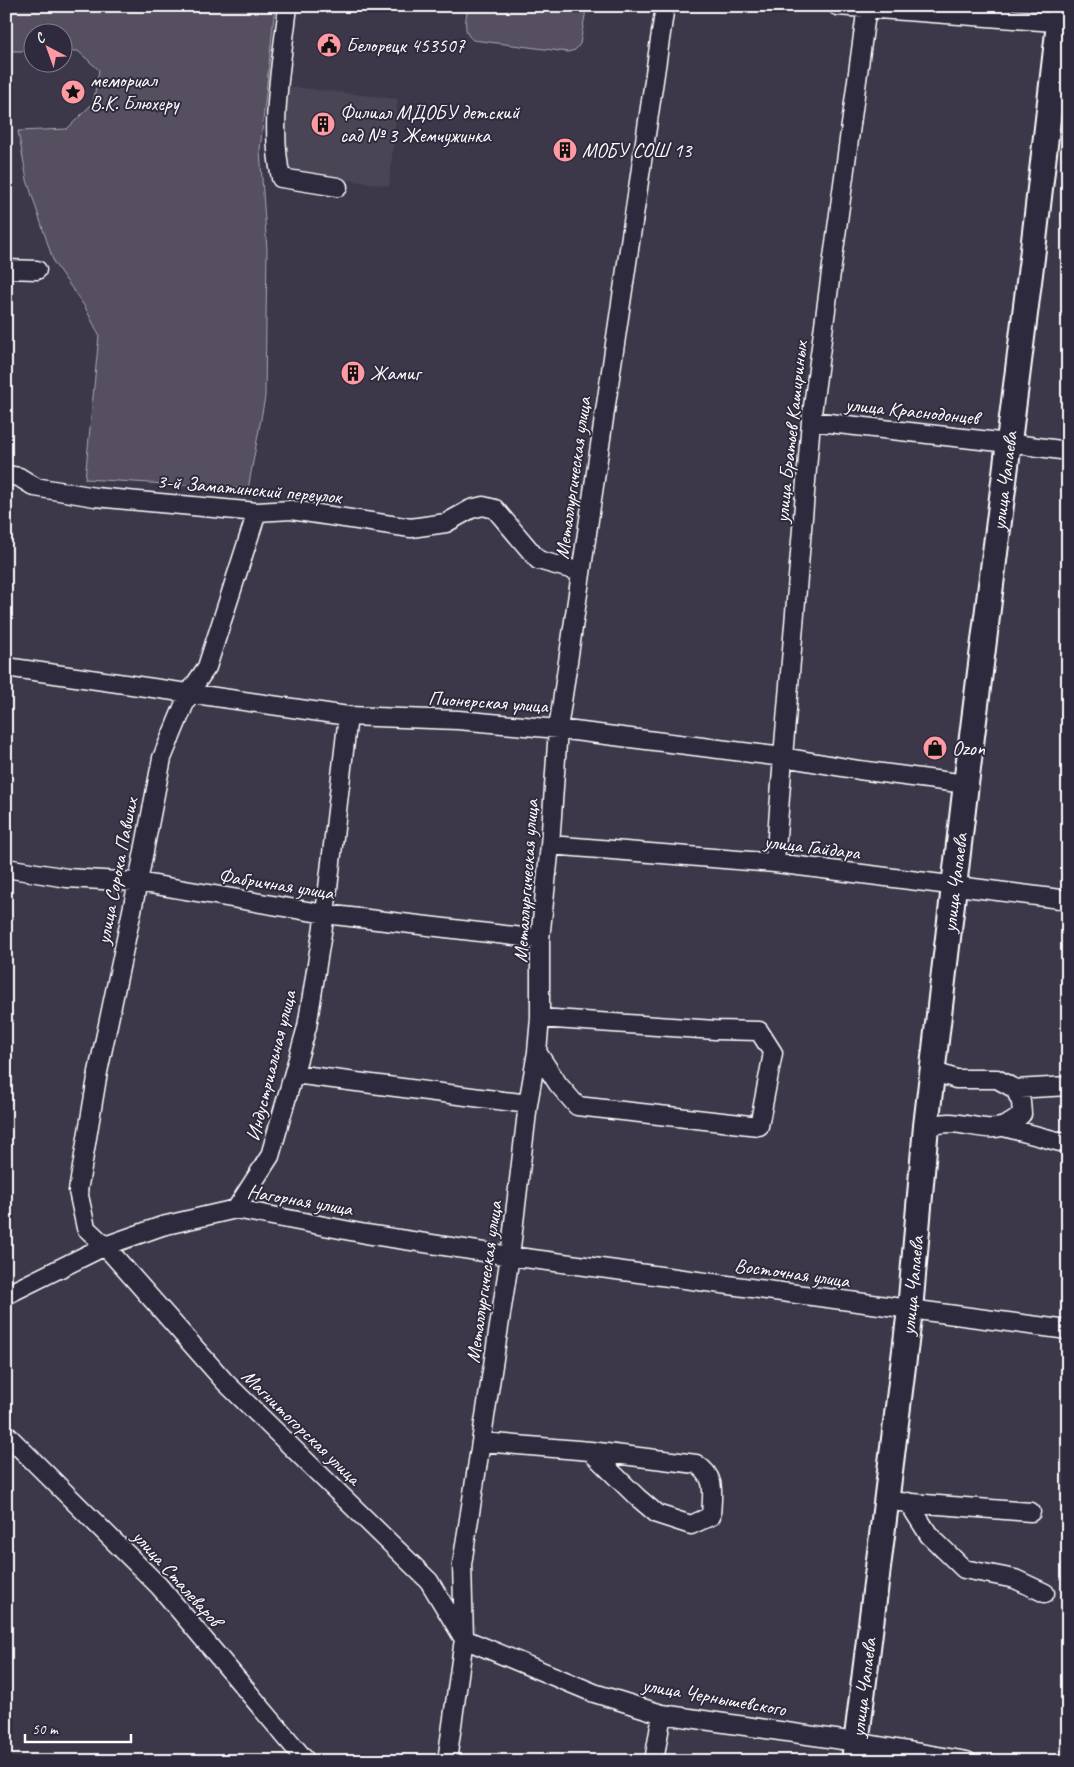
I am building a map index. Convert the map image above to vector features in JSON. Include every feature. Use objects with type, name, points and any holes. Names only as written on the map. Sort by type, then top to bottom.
[{"type":"street","points":[[288,6],[276,124],[276,157],[281,178],[338,187]]},
{"type":"street","name":"Металлургическая улица","points":[[447,1761],[464,1639],[462,1564],[510,1256],[528,1104],[537,1052],[540,1018],[540,939],[550,845],[558,729],[665,6]]},
{"type":"street","points":[[837,6],[1062,17]]},
{"type":"street","name":"улица Братьев Кашириных","points":[[775,863],[782,757],[811,421],[867,7]]},
{"type":"street","name":"улица Чапаева","points":[[855,1751],[897,1502],[910,1310],[932,1071],[1062,17]]},
{"type":"street","points":[[6,269],[37,270]]},
{"type":"street","name":"улица Краснодонцев","points":[[811,421],[1008,443],[1068,452]]},
{"type":"street","name":"3-й Заматинский переулок","points":[[6,476],[19,477],[35,487],[95,497],[257,512],[291,510],[411,528],[446,523],[471,509],[483,506],[495,509],[538,560],[581,572]]},
{"type":"street","name":"улица Сорока Павших","points":[[105,1246],[86,1228],[78,1191],[98,1072],[162,758],[189,693],[207,667],[257,512]]},
{"type":"street","name":"Пионерская улица","points":[[6,667],[348,716],[458,720],[558,729],[782,757],[859,770],[966,784]]},
{"type":"street","name":"Индустриальная улица","points":[[236,1208],[270,1156],[307,1027],[324,914],[348,716]]},
{"type":"street","name":"улица Гайдара","points":[[550,845],[775,863],[1068,900]]},
{"type":"street","name":"Фабричная улица","points":[[6,868],[67,878],[138,882],[324,914],[540,939]]},
{"type":"street","points":[[537,1052],[558,1084],[577,1106],[759,1126],[773,1053],[759,1031],[715,1030],[540,1018]]},
{"type":"street","points":[[932,1071],[956,1078],[997,1079],[1014,1089],[1021,1102],[1022,1114],[1004,1127]]},
{"type":"street","points":[[294,1074],[528,1104]]},
{"type":"street","points":[[1014,1089],[1068,1086]]},
{"type":"street","points":[[926,1126],[949,1123],[991,1129],[1004,1127],[1068,1144]]},
{"type":"street","name":"Нагорная улица","points":[[6,1295],[105,1246],[162,1226],[236,1208],[366,1234],[510,1256]]},
{"type":"street","name":"Магнитогорская улица","points":[[105,1246],[225,1382],[429,1581],[464,1639]]},
{"type":"street","name":"Восточная улица","points":[[510,1256],[1068,1330]]},
{"type":"street","name":"улица Сталеваров","points":[[6,1434],[159,1586],[306,1761]]},
{"type":"street","points":[[482,1442],[590,1451],[696,1464],[705,1470],[713,1484],[711,1516],[691,1525],[657,1514],[636,1497],[590,1451]]},
{"type":"street","points":[[897,1502],[1031,1512]]},
{"type":"street","points":[[897,1502],[964,1569],[1015,1579],[1045,1594]]},
{"type":"street","name":"улица Чернышевского","points":[[464,1639],[594,1693],[662,1714],[855,1751],[967,1761]]},
{"type":"street","points":[[654,1761],[662,1714]]},
{"type":"shaded area","points":[[10,6],[275,6],[260,150],[267,249],[265,397],[248,489],[85,479],[99,335],[85,307],[54,263],[27,180],[18,131],[67,129],[93,103],[99,70],[78,51],[72,51],[72,22],[22,22],[22,51],[6,51]]},
{"type":"shaded area","points":[[468,6],[584,6],[586,10],[580,44],[575,50],[568,52],[473,40],[466,29]]},
{"type":"shaded area","points":[[285,86],[398,99],[389,186],[293,172],[288,167],[282,151]]},
{"type":"place","name":"Белорецк 453507","points":[[329,45]]},
{"type":"place","name":"мемориал В.К. Блюхеру","points":[[73,92]]},
{"type":"place","name":"Филиал МДОБУ детский сад № 3 Жемчужинка","points":[[323,124]]},
{"type":"place","name":"МОБУ СОШ 13","points":[[565,150]]},
{"type":"place","name":"Жамиг","points":[[353,373]]},
{"type":"place","name":"Ozon","points":[[935,748]]}]
